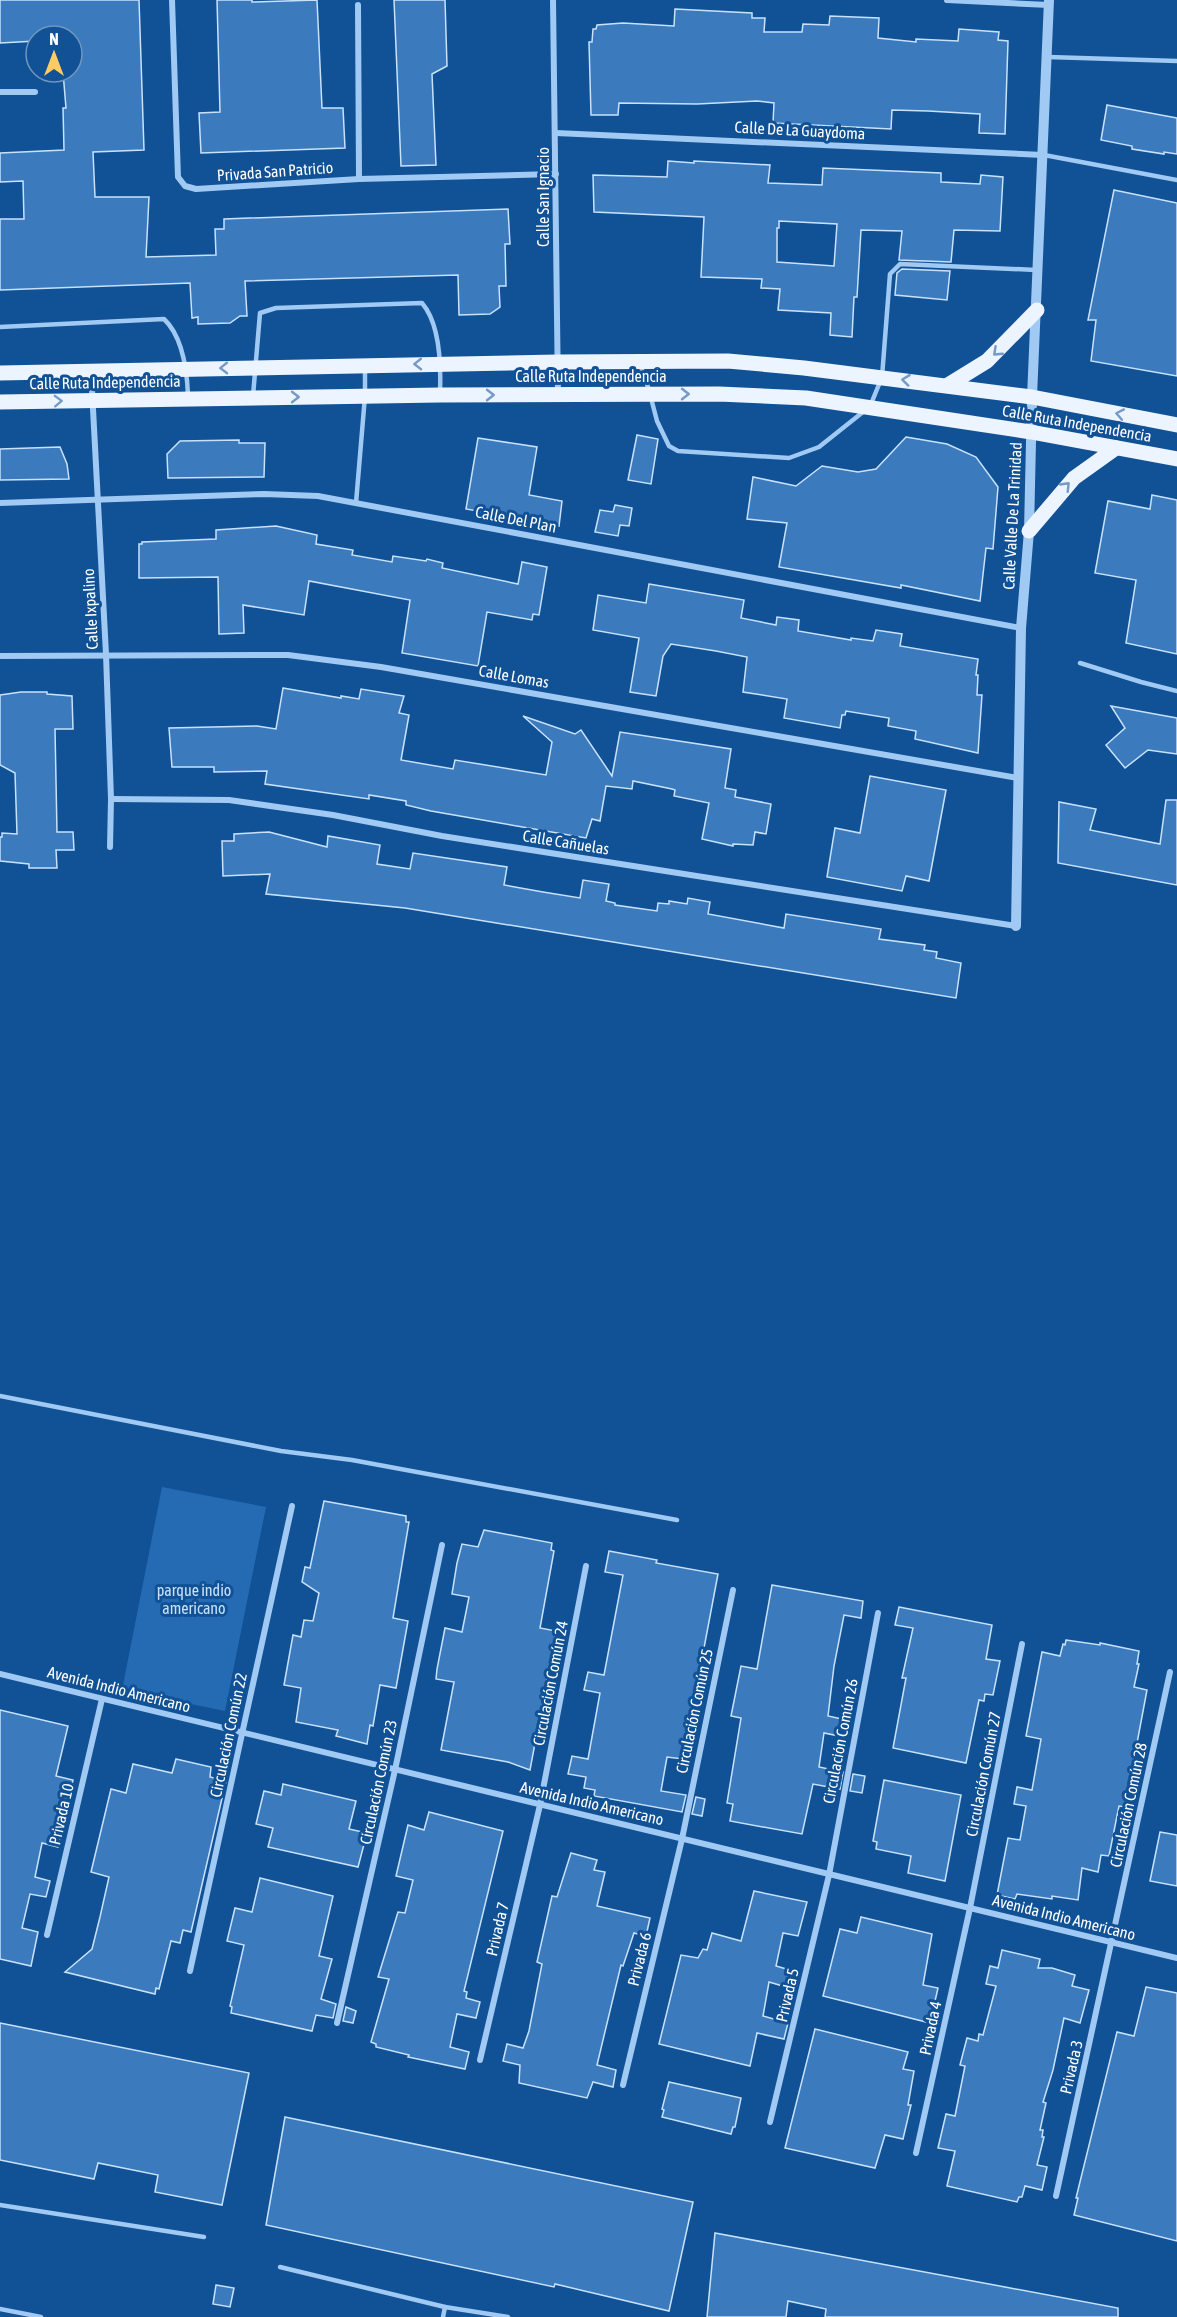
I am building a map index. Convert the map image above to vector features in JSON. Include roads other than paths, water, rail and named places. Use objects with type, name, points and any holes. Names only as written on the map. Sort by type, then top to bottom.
[{"type":"main road","points":[[948,385],[987,361],[1037,310]]},
{"type":"main road","name":"Calle Ruta Independencia","points":[[0,373],[365,365],[728,361],[948,385],[1032,397],[1177,425]]},
{"type":"main road","name":"Calle Ruta Independencia","points":[[0,402],[558,394],[719,394],[806,398],[871,406],[1031,432],[1177,459]]},
{"type":"main road","points":[[1029,531],[1074,478],[1116,448]]},
{"type":"street","name":"Privada San Patricio","points":[[172,0],[178,177],[185,186],[196,189],[358,179],[556,174]]},
{"type":"street","name":"Calle San Ignacio","points":[[553,0],[558,394]]},
{"type":"street","points":[[946,0],[1049,2]]},
{"type":"street","name":"Calle Valle De La Trinidad","points":[[1016,926],[1021,628],[1029,531],[1032,397],[1049,2]]},
{"type":"street","points":[[358,5],[358,179]]},
{"type":"street","points":[[0,92],[35,92]]},
{"type":"street","name":"Calle De La Guaydoma","points":[[556,133],[1043,155]]},
{"type":"street","name":"Calle Ixpalino","points":[[91,370],[106,654],[111,799],[110,847]]},
{"type":"street","name":"Calle Del Plan","points":[[0,503],[264,494],[318,496],[1021,628]]},
{"type":"street","name":"Calle Lomas","points":[[0,656],[288,655],[381,666],[1018,778]]},
{"type":"street","name":"Calle Cañuelas","points":[[111,799],[229,800],[333,814],[442,836],[1016,926]]},
{"type":"street","name":"Circulación Común 22","points":[[190,1971],[292,1506]]},
{"type":"street","name":"Circulación Común 23","points":[[338,2023],[395,1770],[442,1545]]},
{"type":"street","name":"Circulación Común 24","points":[[540,1805],[586,1566]]},
{"type":"street","name":"Circulación Común 25","points":[[682,1839],[733,1590]]},
{"type":"street","name":"Circulación Común 26","points":[[829,1875],[878,1613]]},
{"type":"street","name":"Circulación Común 27","points":[[970,1908],[1022,1644]]},
{"type":"street","name":"Circulación Común 28","points":[[1112,1943],[1170,1672]]},
{"type":"street","name":"Avenida Indio Americano","points":[[0,1674],[1177,1958]]},
{"type":"street","name":"Privada 10","points":[[47,1935],[102,1699]]},
{"type":"street","name":"Privada 7","points":[[480,2060],[540,1805]]},
{"type":"street","name":"Privada 6","points":[[623,2085],[682,1839]]},
{"type":"street","name":"Privada 5","points":[[770,2122],[829,1875]]},
{"type":"street","name":"Privada 4","points":[[916,2153],[970,1908]]},
{"type":"street","name":"Privada 3","points":[[1056,2196],[1112,1943]]},
{"type":"lane","points":[[1047,57],[1177,61]]},
{"type":"lane","points":[[1043,155],[1177,180]]},
{"type":"lane","points":[[639,361],[657,421],[669,446],[678,451],[789,458],[819,447],[871,406],[882,377],[890,274],[900,264],[1039,270]]},
{"type":"lane","points":[[254,397],[260,313],[276,308],[422,303],[430,312],[441,364],[440,395]]},
{"type":"lane","points":[[0,327],[164,319],[171,326],[187,369],[188,398]]},
{"type":"lane","points":[[356,502],[365,396],[365,365]]},
{"type":"lane","points":[[1080,663],[1177,691]]},
{"type":"lane","points":[[0,1396],[281,1451],[352,1460],[677,1520]]},
{"type":"lane","points":[[0,2205],[204,2237]]},
{"type":"lane","points":[[280,2267],[445,2307],[508,2317]]},
{"type":"lane","points":[[443,2317],[445,2307]]},
{"type":"lane","points":[[0,2309],[41,2317]]},
{"type":"park label","name":"parque indio americano","points":[[194,1599]]}]
